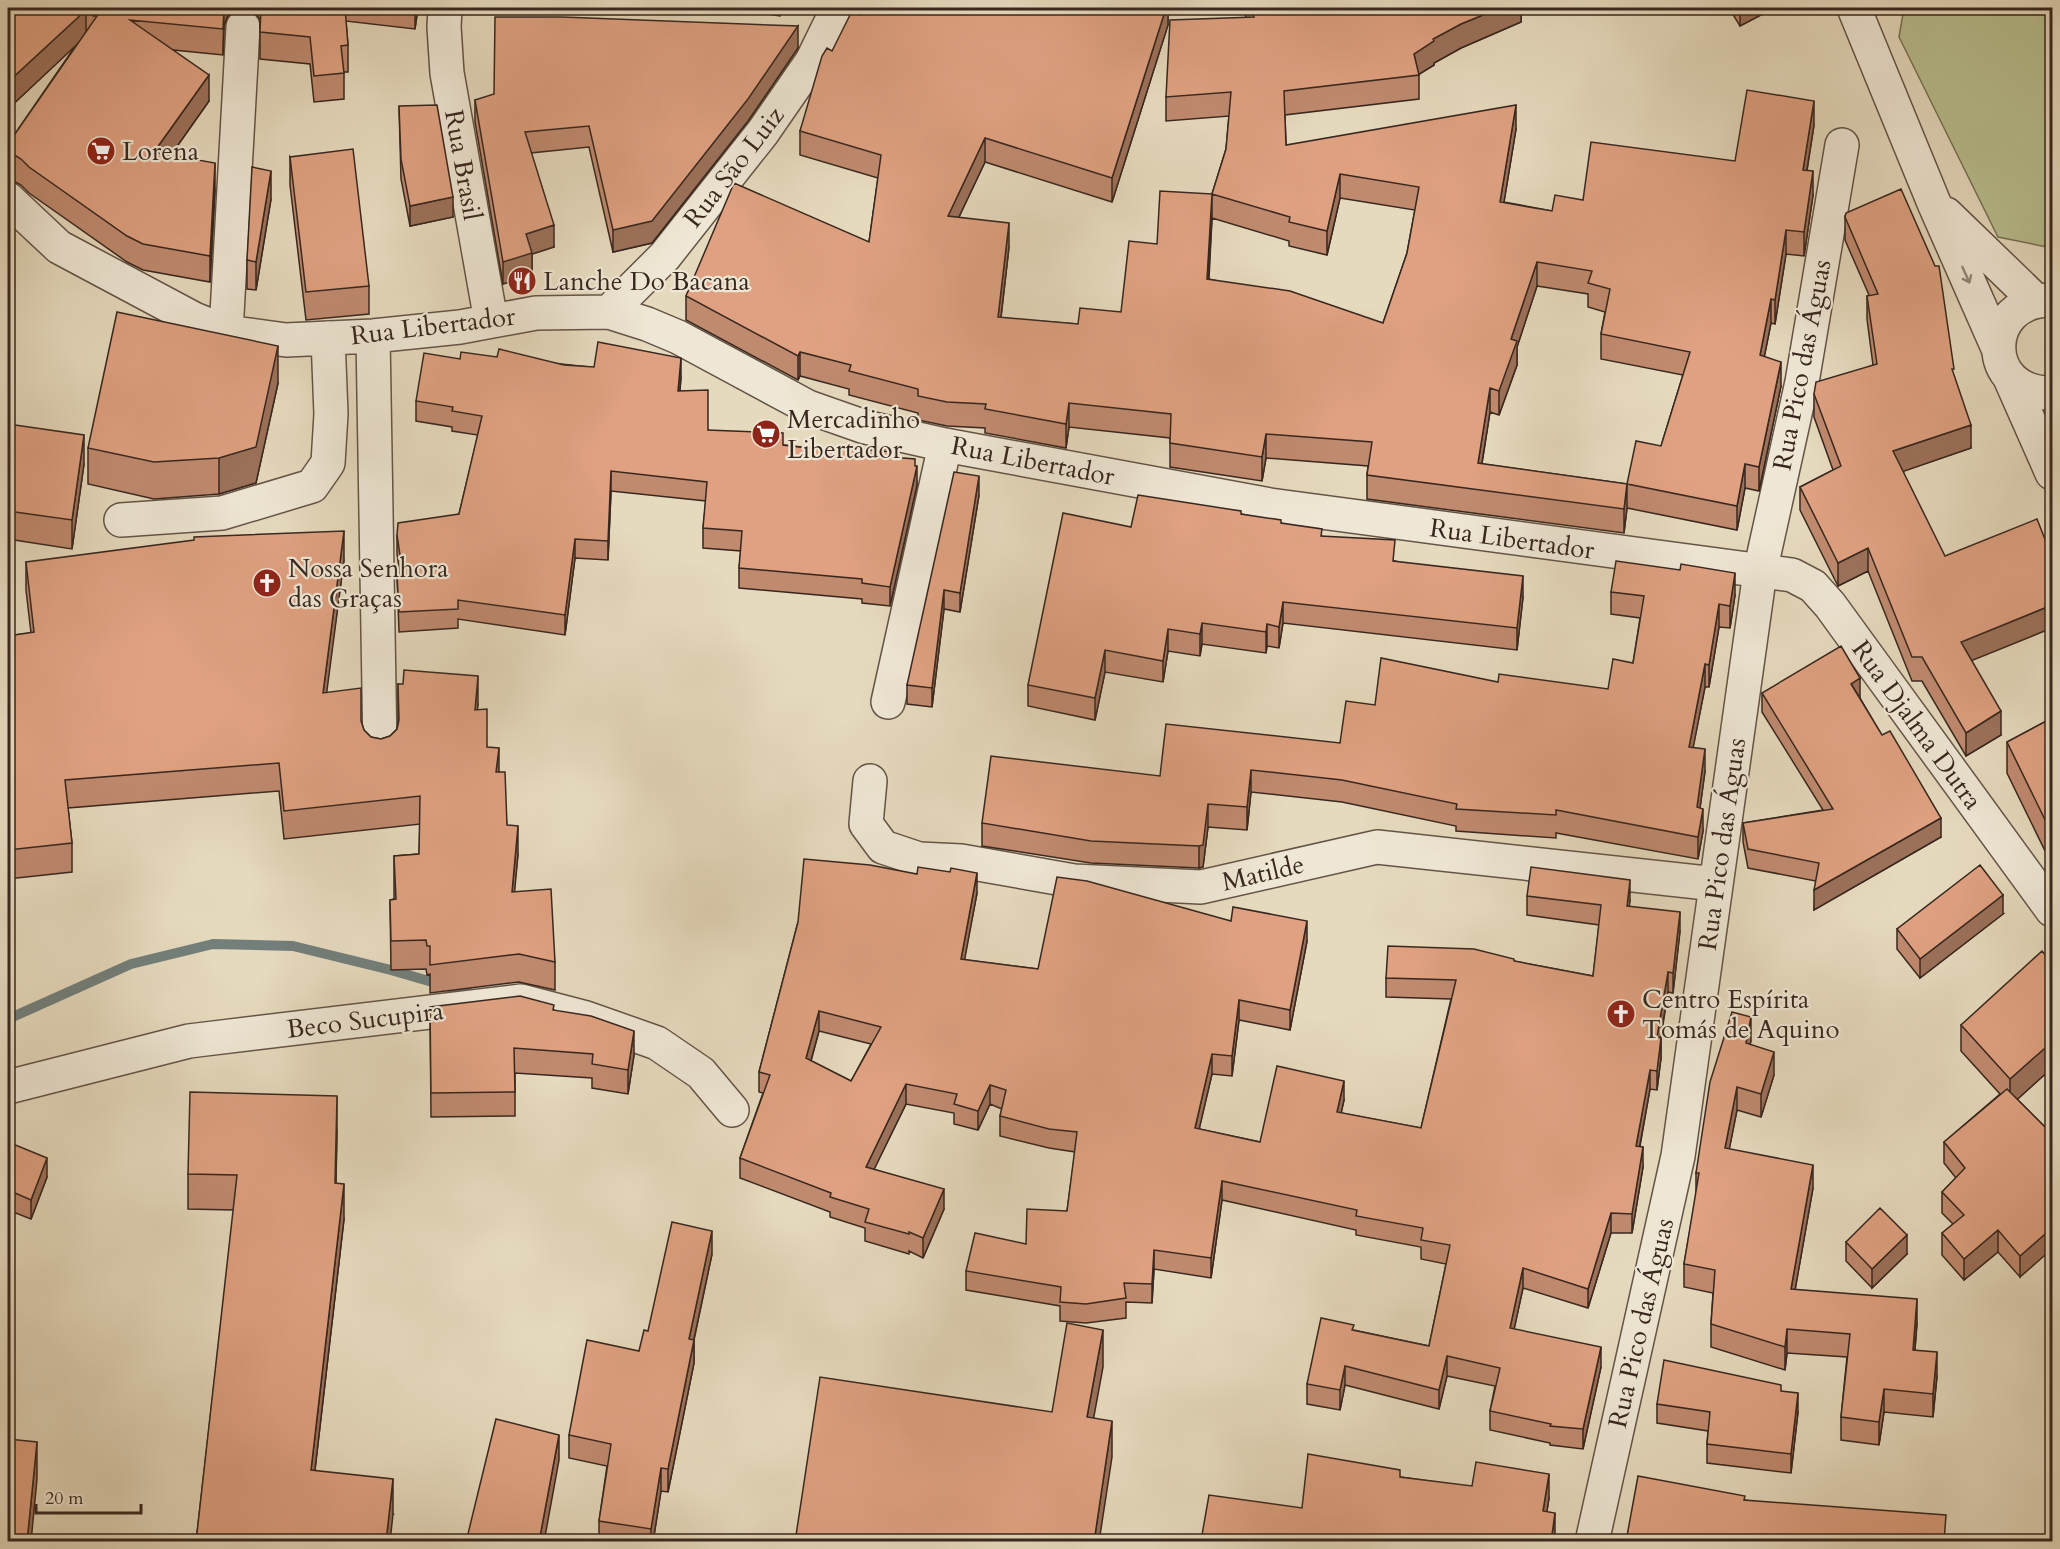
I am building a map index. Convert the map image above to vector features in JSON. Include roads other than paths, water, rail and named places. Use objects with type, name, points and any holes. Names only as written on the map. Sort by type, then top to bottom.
[{"type":"street","name":"Rua Brasil","points":[[445,8],[447,73],[491,321]]},
{"type":"street","name":"Rua São Luiz","points":[[609,312],[665,256],[763,132],[812,61],[838,8]]},
{"type":"street","points":[[1854,8],[1934,203],[1998,348],[2001,364],[2010,378],[2052,472]]},
{"type":"street","points":[[226,332],[243,27]]},
{"type":"street","name":"Rua Pico das Águas","points":[[1592,1542],[1678,1156],[1760,572],[1802,382],[1842,145]]},
{"type":"street","name":"Rua Libertador","points":[[8,199],[59,246],[194,319],[226,332],[286,340],[373,336],[536,313],[609,312],[647,324],[678,338],[808,407],[865,427],[945,446],[1270,505],[1760,572]]},
{"type":"street","points":[[1934,203],[2044,301]]},
{"type":"street","points":[[1998,348],[2000,332],[2008,317],[2021,307],[2044,301]]},
{"type":"street","points":[[373,336],[380,749]]},
{"type":"street","points":[[121,520],[222,513],[312,486],[328,463],[331,414],[328,338]]},
{"type":"street","points":[[2010,378],[2023,388],[2038,393],[2052,393]]},
{"type":"street","points":[[888,702],[945,446]]},
{"type":"street","name":"Rua Djalma Dutra","points":[[1760,572],[1792,575],[1813,586],[1830,605],[2052,910]]},
{"type":"street","name":"Matilde","points":[[870,781],[866,824],[883,847],[919,859],[961,861],[1074,881],[1201,887],[1377,847],[1716,884]]},
{"type":"street","name":"Beco Sucupira","points":[[8,1087],[189,1041],[521,1001],[586,1018],[657,1043],[701,1073],[732,1110]]},
{"type":"waterway","points":[[8,1019],[131,964],[213,944],[293,946],[391,970],[470,993]]},
{"type":"place","name":"Lorena","points":[[101,151]]},
{"type":"place","name":"Lanche Do Bacana","points":[[522,281]]},
{"type":"place","name":"Mercadinho Libertador","points":[[766,434]]},
{"type":"place","name":"Nossa Senhora das Graças","points":[[267,583]]},
{"type":"place","name":"Centro Espírita Tomás de Aquino","points":[[1621,1014]]}]
